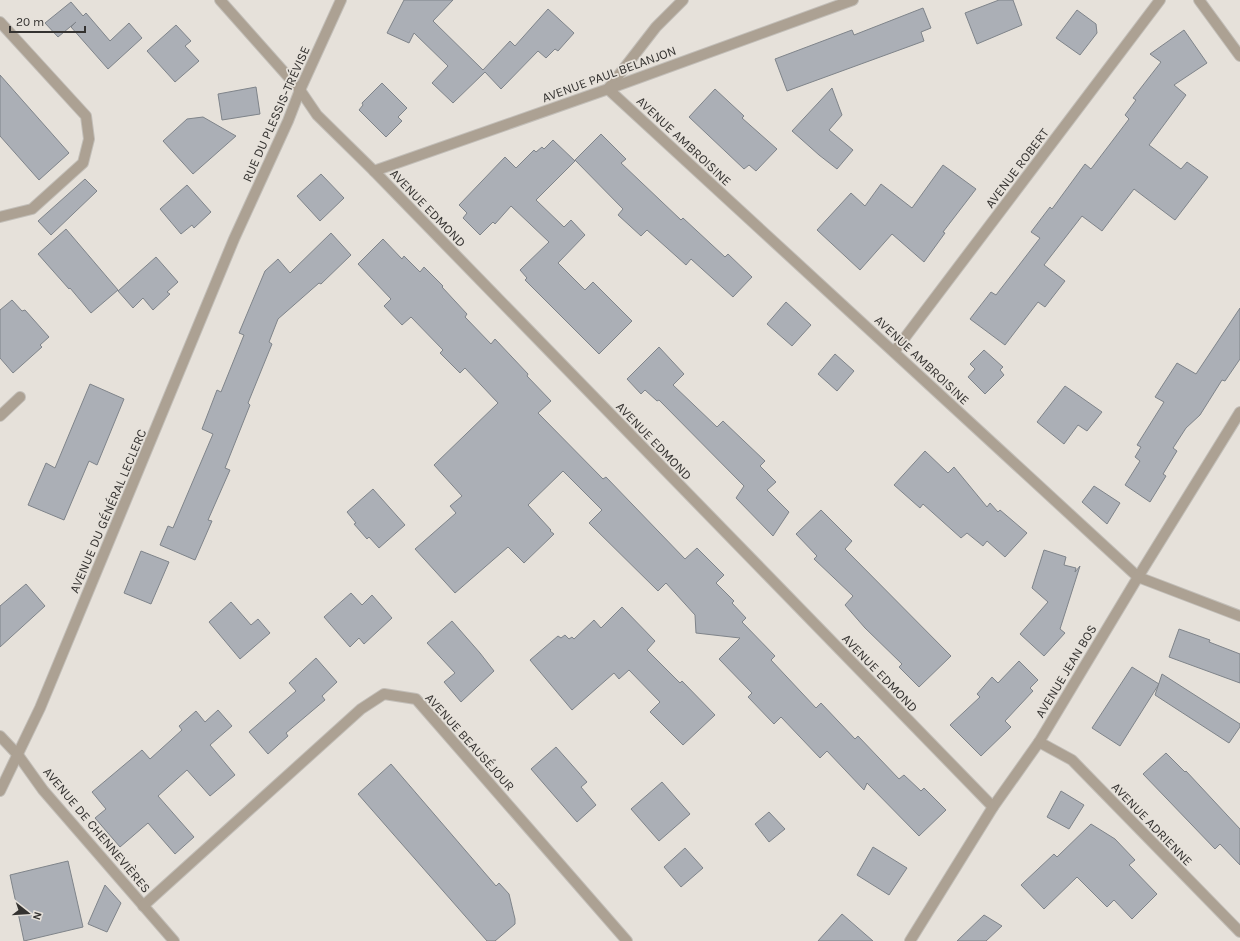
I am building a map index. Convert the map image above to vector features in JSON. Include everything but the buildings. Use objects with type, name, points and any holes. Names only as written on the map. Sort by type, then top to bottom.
[{"type":"street","name":"AVENUE EDMOND","points":[[220,0],[300,90],[317,115],[374,171],[992,807]]},
{"type":"street","name":"RUE DU PLESSIS-TRÉVISE","points":[[234,239],[341,0]]},
{"type":"street","points":[[608,89],[656,27],[683,0]]},
{"type":"street","name":"AVENUE PAUL BELANJON","points":[[374,171],[608,89],[853,0]]},
{"type":"street","name":"AVENUE ROBERT","points":[[894,352],[1160,0]]},
{"type":"street","points":[[1199,0],[1240,56]]},
{"type":"street","points":[[0,22],[86,116],[89,139],[83,163],[32,209],[0,217]]},
{"type":"street","name":"AVENUE AMBROISINE","points":[[608,89],[1138,577],[1240,616]]},
{"type":"street","name":"AVENUE DU GÉNÉRAL LECLERC","points":[[0,791],[40,708],[234,239]]},
{"type":"street","points":[[0,416],[20,397]]},
{"type":"street","name":"AVENUE JEAN BOS","points":[[910,941],[992,807],[1039,742],[1138,577],[1240,412]]},
{"type":"street","name":"AVENUE BEAUSÉJOUR","points":[[143,906],[361,709],[384,694],[416,699],[627,941]]},
{"type":"street","name":"AVENUE DE CHENNEVIÈRES","points":[[0,736],[18,755],[43,790],[174,941]]},
{"type":"street","name":"AVENUE ADRIENNE","points":[[1039,742],[1072,760],[1240,932]]}]
